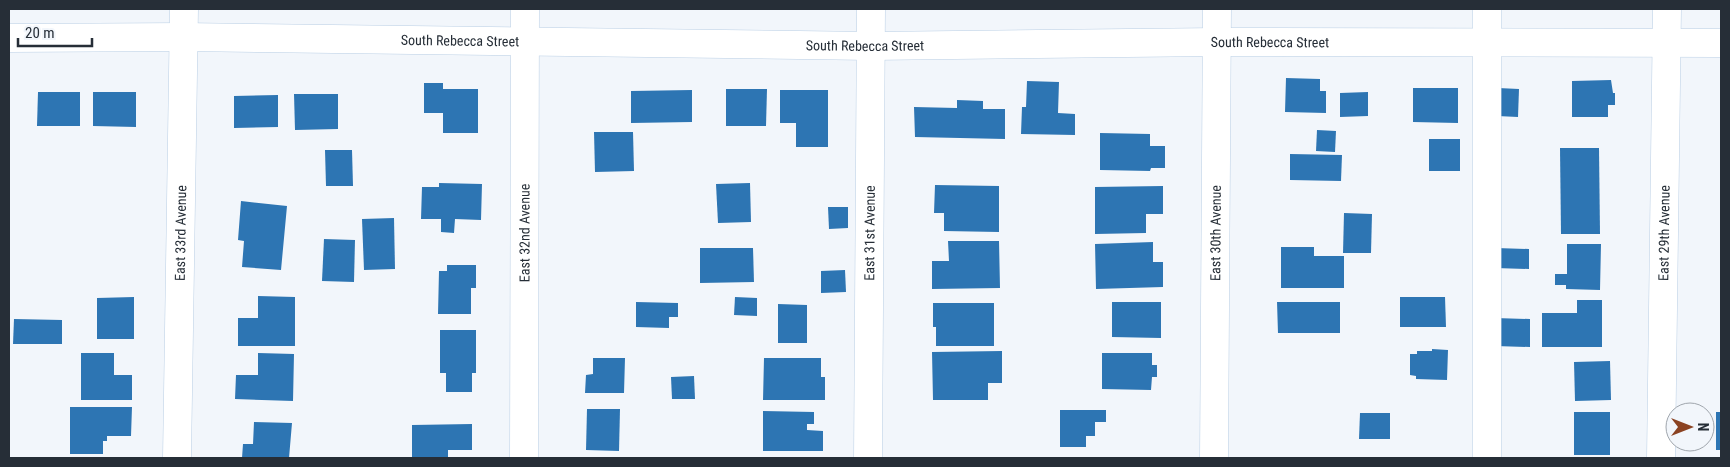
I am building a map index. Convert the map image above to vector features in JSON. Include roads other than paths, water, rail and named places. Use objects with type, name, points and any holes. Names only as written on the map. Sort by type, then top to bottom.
[{"type":"street","name":"East 33rd Avenue","points":[[177,458],[184,9]]},
{"type":"street","name":"East 32nd Avenue","points":[[524,458],[525,9]]},
{"type":"street","name":"East 31st Avenue","points":[[868,458],[871,9]]},
{"type":"street","name":"East 30th Avenue","points":[[1214,458],[1217,9]]},
{"type":"street","points":[[1487,9],[1488,458]]},
{"type":"street","name":"East 29th Avenue","points":[[1661,458],[1667,9]]},
{"type":"street","name":"South Rebecca Street","points":[[9,38],[184,37],[871,46],[1217,42],[1721,44]]}]
